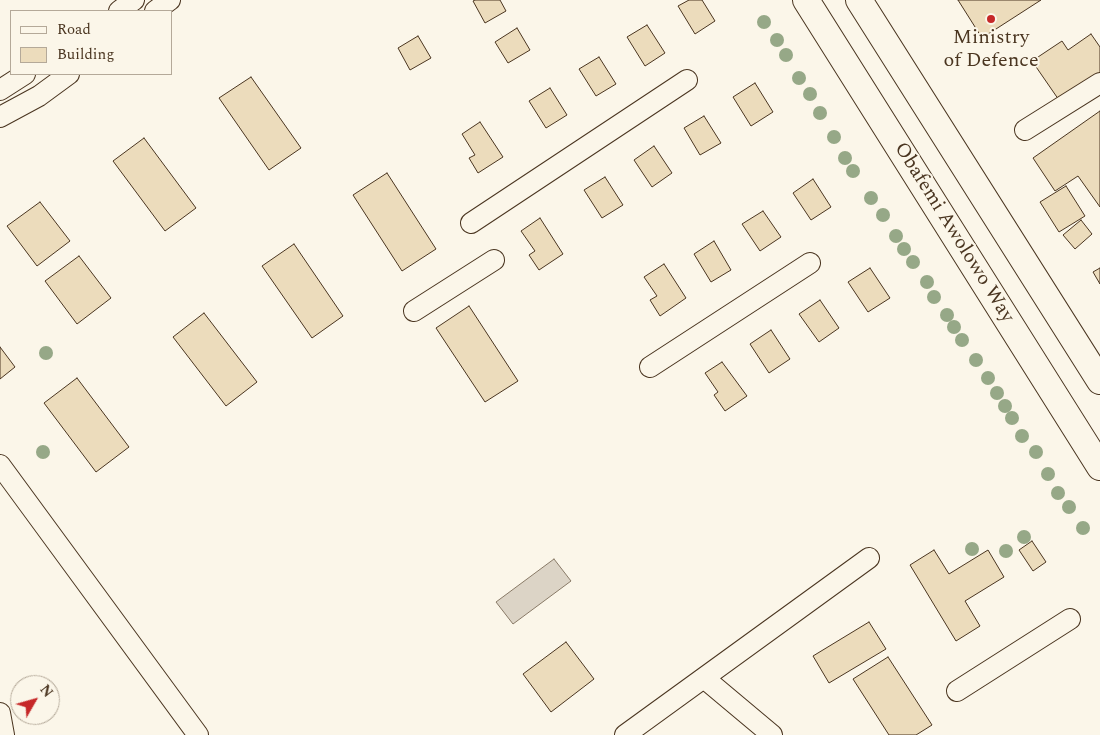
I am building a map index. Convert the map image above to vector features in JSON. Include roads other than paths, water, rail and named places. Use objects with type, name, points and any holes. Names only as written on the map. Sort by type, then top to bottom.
[{"type":"main road","name":"Obafemi Awolowo Way","points":[[806,0],[1100,467]]},
{"type":"main road","points":[[859,0],[1100,381]]},
{"type":"street","points":[[120,10],[134,0]]},
{"type":"street","points":[[156,10],[170,0]]},
{"type":"street","points":[[0,90],[23,75]]},
{"type":"street","points":[[0,117],[39,96],[69,75]]},
{"type":"street","points":[[470,223],[687,80]]},
{"type":"street","points":[[1025,130],[1100,83]]},
{"type":"street","points":[[414,311],[494,260]]},
{"type":"street","points":[[650,367],[810,263]]},
{"type":"street","points":[[0,465],[198,735]]},
{"type":"street","points":[[625,735],[869,558]]},
{"type":"street","points":[[957,691],[1070,619]]},
{"type":"street","points":[[704,678],[772,735]]},
{"type":"street","points":[[0,713],[4,735]]},
{"type":"place","name":"Ministry of Defence","points":[[991,19]]}]
